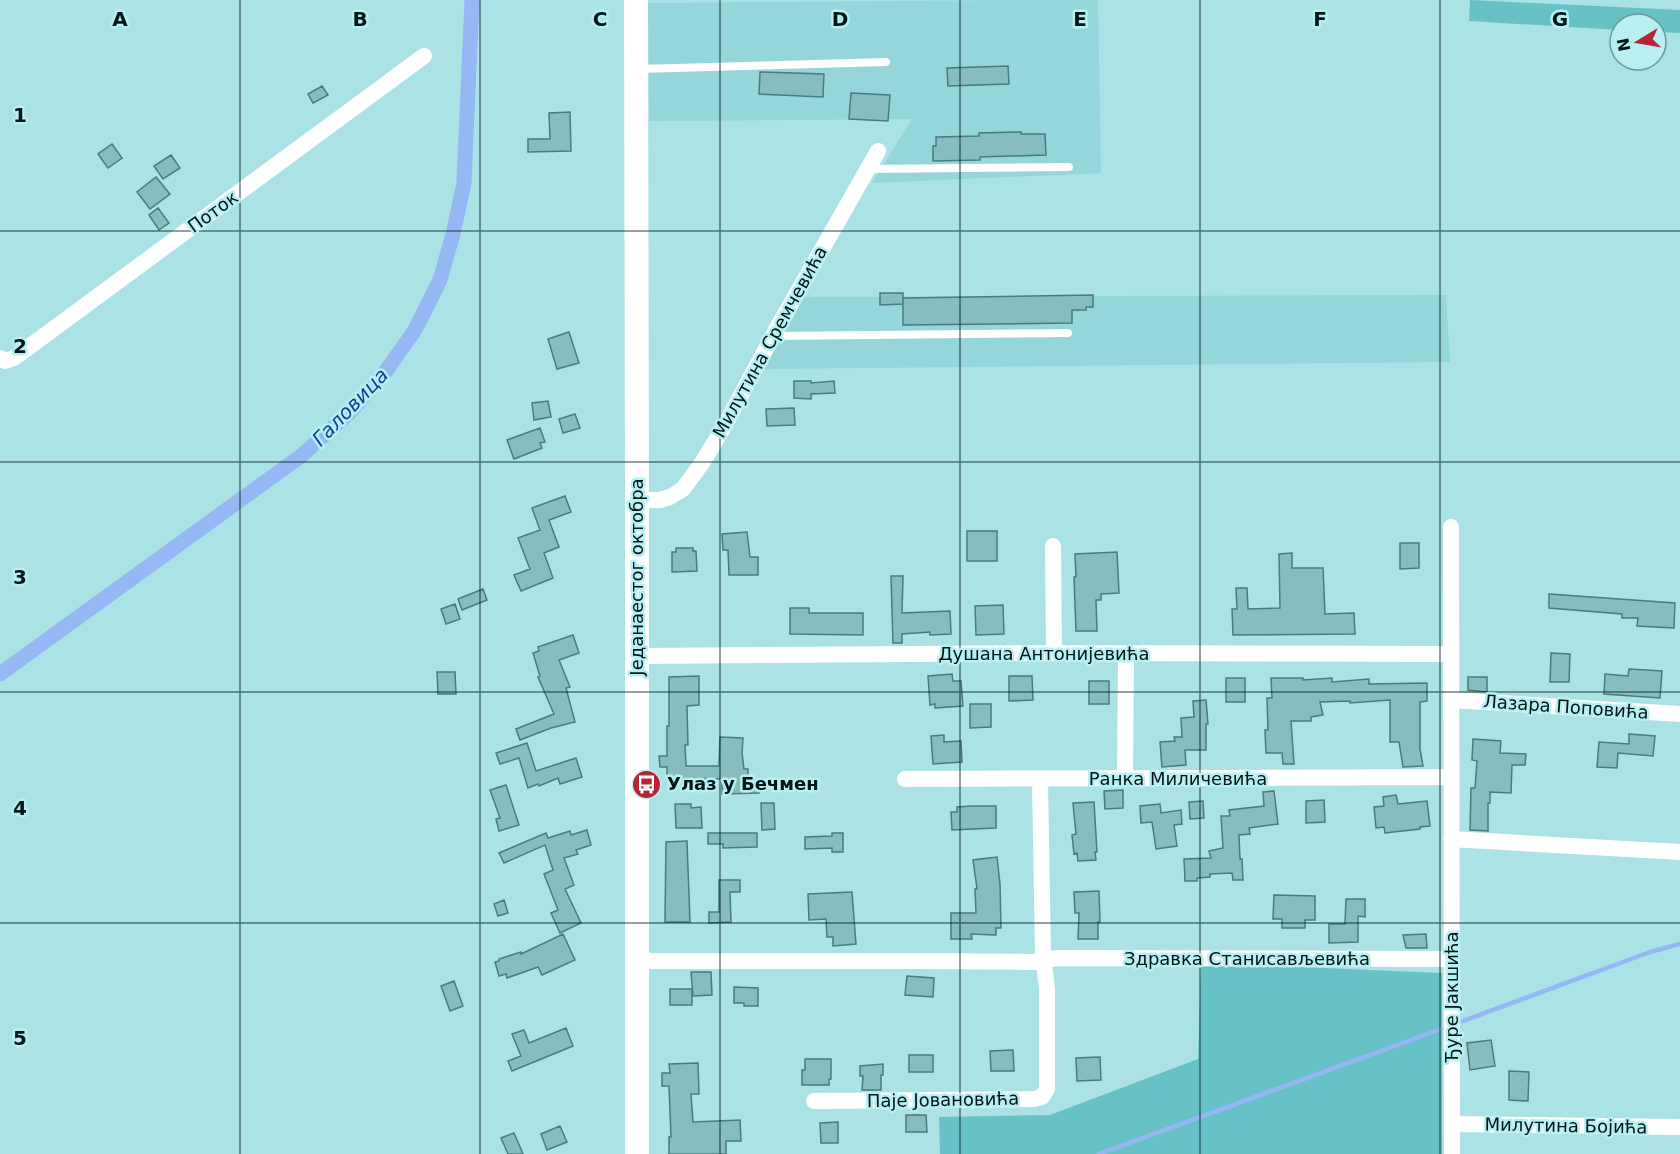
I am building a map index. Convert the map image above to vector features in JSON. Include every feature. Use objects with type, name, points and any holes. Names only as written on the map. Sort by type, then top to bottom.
[{"type":"main road","name":"Једанаестог октобра","points":[[636,0],[637,1154]]},
{"type":"street","name":"Поток","points":[[0,358],[5,361],[14,358],[424,56]]},
{"type":"street","name":"Милутина Сремчевића","points":[[638,500],[660,500],[670,497],[683,489],[702,463],[878,151]]},
{"type":"street","name":"Ђуре Јакшића","points":[[1451,527],[1452,1154]]},
{"type":"street","points":[[1053,546],[1054,653]]},
{"type":"street","name":"Душана Антонијевића","points":[[637,656],[1054,653],[1451,654]]},
{"type":"street","points":[[1125,778],[1126,653]]},
{"type":"street","name":"Лазара Поповића","points":[[1452,700],[1680,714]]},
{"type":"street","name":"Ранка Миличевића","points":[[905,779],[1214,780],[1451,777]]},
{"type":"street","points":[[1040,779],[1044,960]]},
{"type":"street","points":[[1451,839],[1680,852]]},
{"type":"street","name":"Здравка Станисављевића","points":[[637,961],[1034,962],[1057,958],[1451,959]]},
{"type":"street","name":"Паје Јовановића","points":[[814,1101],[1034,1099],[1042,1097],[1047,1089],[1047,989],[1044,960]]},
{"type":"street","name":"Милутина Бојића","points":[[1452,1124],[1680,1127]]},
{"type":"lane","points":[[636,69],[886,62]]},
{"type":"lane","points":[[867,170],[1069,167]]},
{"type":"lane","points":[[773,336],[1068,333]]},
{"type":"shaded area","points":[[1098,0],[1101,173],[872,183],[912,119],[649,121],[648,3]]},
{"type":"shaded area","points":[[1470,0],[1680,10],[1680,33],[1668,32],[1668,12],[1608,12],[1608,29],[1469,21]]},
{"type":"shaded area","points":[[1446,295],[1450,362],[764,369],[801,297]]},
{"type":"shaded area","points":[[1201,963],[1442,973],[1442,1154],[940,1154],[939,1117],[1050,1115],[1198,1059]]},
{"type":"building","points":[[1008,66],[1009,84],[948,86],[947,68]]},
{"type":"building","points":[[760,72],[824,74],[823,97],[759,94]]},
{"type":"building","points":[[322,86],[328,95],[313,103],[308,94]]},
{"type":"building","points":[[851,93],[890,95],[888,121],[849,119]]},
{"type":"building","points":[[570,112],[571,151],[528,152],[528,139],[550,139],[549,113]]},
{"type":"building","points":[[1021,132],[1021,134],[1045,134],[1046,155],[933,161],[933,146],[936,146],[936,137]]},
{"type":"building","points":[[112,144],[122,158],[108,168],[98,154]]},
{"type":"building","points":[[171,155],[180,168],[163,179],[154,166]]},
{"type":"building","points":[[156,177],[170,194],[150,209],[137,192]]},
{"type":"building","points":[[158,208],[169,223],[159,230],[149,215]]},
{"type":"building","points":[[880,293],[903,293],[903,304],[880,305]]},
{"type":"building","points":[[1093,295],[1093,307],[1086,307],[1086,310],[1072,310],[1072,323],[903,325],[903,298]]},
{"type":"building","points":[[569,332],[579,363],[557,369],[548,339]]},
{"type":"building","points":[[794,381],[811,381],[811,383],[834,381],[835,393],[811,394],[811,399],[794,398]]},
{"type":"building","points":[[548,401],[551,417],[534,420],[532,403]]},
{"type":"building","points":[[794,408],[795,425],[767,426],[766,409]]},
{"type":"building","points":[[575,414],[580,428],[563,433],[559,419]]},
{"type":"building","points":[[540,428],[545,442],[540,443],[542,448],[514,459],[507,440]]},
{"type":"building","points":[[565,496],[571,512],[549,520],[559,547],[544,553],[553,578],[521,591],[514,575],[530,569],[518,538],[540,530],[532,508]]},
{"type":"building","points":[[967,531],[997,531],[997,561],[967,561]]},
{"type":"building","points":[[747,532],[750,557],[758,557],[758,575],[729,575],[728,550],[723,550],[722,534]]},
{"type":"building","points":[[1400,543],[1419,543],[1419,568],[1400,569]]},
{"type":"building","points":[[676,548],[693,548],[693,551],[696,551],[697,571],[672,572],[672,552],[676,552]]},
{"type":"building","points":[[1117,552],[1119,593],[1101,594],[1101,600],[1096,600],[1097,631],[1076,631],[1075,554]]},
{"type":"building","points":[[1292,553],[1292,568],[1323,568],[1325,614],[1354,613],[1355,634],[1233,635],[1232,609],[1237,609],[1236,588],[1247,588],[1248,609],[1280,608],[1279,554]]},
{"type":"building","points":[[891,576],[903,576],[902,613],[950,611],[951,634],[930,635],[930,632],[902,634],[902,643],[893,643]]},
{"type":"building","points":[[483,589],[487,600],[462,610],[458,599]]},
{"type":"building","points":[[1549,594],[1675,603],[1674,628],[1637,626],[1638,618],[1622,618],[1622,614],[1549,608]]},
{"type":"building","points":[[455,604],[460,619],[446,624],[441,609]]},
{"type":"building","points":[[1003,605],[1004,634],[976,635],[975,606]]},
{"type":"building","points":[[790,608],[809,608],[809,613],[863,613],[863,635],[790,634]]},
{"type":"building","points":[[573,635],[579,653],[559,660],[570,687],[566,688],[575,722],[520,740],[516,729],[554,714],[538,677],[540,676],[533,653],[539,651],[538,647]]},
{"type":"building","points":[[1551,653],[1570,654],[1569,682],[1550,682]]},
{"type":"building","points":[[1629,669],[1662,671],[1660,698],[1604,694],[1605,674],[1628,676]]},
{"type":"building","points":[[437,672],[455,672],[456,694],[438,694]]},
{"type":"building","points":[[952,674],[953,681],[961,681],[963,706],[935,708],[935,704],[930,705],[928,676]]},
{"type":"building","points":[[699,676],[699,705],[687,706],[686,766],[719,766],[720,737],[743,738],[744,769],[748,769],[748,781],[758,780],[759,793],[722,794],[722,779],[667,778],[667,767],[660,767],[659,756],[667,756],[669,677]]},
{"type":"building","points":[[1009,676],[1032,676],[1033,700],[1009,701]]},
{"type":"building","points":[[1468,677],[1487,677],[1487,692],[1468,690]]},
{"type":"building","points":[[1226,678],[1245,678],[1245,702],[1226,702]]},
{"type":"building","points":[[1271,678],[1303,678],[1303,680],[1332,678],[1332,682],[1369,679],[1369,684],[1427,683],[1427,701],[1420,702],[1420,749],[1423,766],[1403,767],[1399,742],[1390,742],[1390,700],[1350,703],[1350,701],[1320,702],[1323,715],[1311,717],[1311,721],[1291,721],[1294,764],[1283,764],[1282,753],[1266,753],[1267,698],[1272,698]]},
{"type":"building","points":[[1089,681],[1109,681],[1109,704],[1089,704]]},
{"type":"building","points":[[1206,700],[1208,724],[1206,724],[1206,750],[1185,750],[1186,765],[1162,767],[1160,742],[1175,741],[1174,737],[1182,737],[1181,718],[1194,717],[1193,701]]},
{"type":"building","points":[[970,704],[991,704],[991,727],[970,728]]},
{"type":"building","points":[[1629,734],[1655,736],[1653,756],[1618,753],[1617,768],[1597,767],[1599,742],[1629,744]]},
{"type":"building","points":[[944,735],[944,742],[961,741],[962,762],[933,764],[931,736]]},
{"type":"building","points":[[1473,739],[1501,741],[1500,753],[1526,754],[1525,765],[1512,765],[1511,793],[1490,792],[1488,831],[1470,830],[1471,788],[1475,788],[1477,761],[1472,760]]},
{"type":"building","points":[[527,743],[536,771],[576,758],[582,777],[560,784],[558,778],[528,788],[519,758],[500,764],[496,753]]},
{"type":"building","points":[[506,785],[519,825],[499,831],[496,819],[500,818],[490,790]]},
{"type":"building","points":[[1123,790],[1123,808],[1105,809],[1104,791]]},
{"type":"building","points":[[1274,791],[1278,824],[1249,828],[1250,834],[1239,835],[1243,880],[1233,880],[1232,873],[1210,874],[1210,877],[1197,878],[1197,881],[1185,881],[1184,859],[1211,858],[1209,851],[1223,848],[1221,816],[1230,816],[1229,810],[1264,806],[1263,792]]},
{"type":"building","points":[[1396,795],[1398,804],[1427,801],[1430,826],[1385,833],[1384,827],[1376,828],[1374,807],[1384,806],[1383,797]]},
{"type":"building","points":[[1324,800],[1325,822],[1306,823],[1306,801]]},
{"type":"building","points":[[1203,801],[1204,818],[1190,819],[1189,802]]},
{"type":"building","points":[[1094,802],[1096,860],[1078,861],[1077,853],[1074,854],[1072,835],[1076,834],[1073,803]]},
{"type":"building","points":[[761,803],[774,803],[775,829],[762,830]]},
{"type":"building","points":[[675,804],[691,804],[691,808],[701,807],[702,828],[676,828]]},
{"type":"building","points":[[1160,804],[1161,813],[1181,810],[1182,824],[1174,825],[1177,846],[1156,849],[1152,822],[1141,823],[1140,806]]},
{"type":"building","points":[[996,806],[996,828],[952,830],[951,812],[957,812],[957,807]]},
{"type":"building","points":[[587,830],[591,845],[576,850],[578,854],[564,858],[574,885],[565,889],[581,923],[560,933],[551,913],[558,910],[544,874],[553,870],[545,845],[504,863],[499,853],[546,833],[548,838],[570,831],[571,835]]},
{"type":"building","points":[[708,833],[757,833],[757,847],[723,848],[723,844],[708,844]]},
{"type":"building","points":[[832,833],[843,833],[843,852],[832,852],[832,848],[805,849],[805,837],[832,836]]},
{"type":"building","points":[[687,841],[690,922],[665,922],[666,842]]},
{"type":"building","points":[[997,857],[1001,928],[996,928],[996,935],[971,934],[972,939],[951,939],[951,913],[976,913],[975,889],[977,889],[973,860]]},
{"type":"building","points":[[719,880],[740,880],[740,892],[730,892],[731,922],[709,923],[709,912],[719,912]]},
{"type":"building","points":[[1099,891],[1098,939],[1078,939],[1079,913],[1075,913],[1074,892]]},
{"type":"building","points":[[852,892],[856,944],[833,946],[833,937],[827,937],[826,919],[809,920],[808,894]]},
{"type":"building","points":[[1274,895],[1315,896],[1315,920],[1305,920],[1305,928],[1282,928],[1282,919],[1273,919]]},
{"type":"building","points":[[1346,899],[1365,899],[1365,917],[1358,916],[1358,942],[1329,943],[1329,924],[1345,924]]},
{"type":"building","points":[[504,900],[508,913],[498,916],[494,904]]},
{"type":"building","points":[[563,934],[575,960],[542,975],[538,967],[507,978],[506,974],[499,976],[495,962],[499,959],[521,952],[521,954]]},
{"type":"building","points":[[1426,934],[1427,948],[1406,948],[1403,935]]},
{"type":"building","points":[[691,972],[711,972],[712,995],[693,996]]},
{"type":"building","points":[[907,976],[934,978],[933,997],[905,995]]},
{"type":"building","points":[[454,981],[463,1006],[450,1011],[441,986]]},
{"type":"building","points":[[734,987],[758,988],[758,1006],[734,1003]]},
{"type":"building","points":[[670,989],[692,989],[692,1005],[670,1005]]},
{"type":"building","points":[[566,1028],[573,1046],[512,1071],[508,1061],[521,1056],[512,1034],[524,1030],[529,1043]]},
{"type":"building","points":[[1491,1040],[1495,1066],[1470,1070],[1467,1043]]},
{"type":"building","points":[[1013,1050],[1014,1071],[991,1071],[990,1051]]},
{"type":"building","points":[[909,1055],[933,1055],[933,1072],[909,1072]]},
{"type":"building","points":[[1100,1057],[1101,1080],[1077,1081],[1076,1058]]},
{"type":"building","points":[[805,1059],[831,1059],[829,1085],[802,1085]]},
{"type":"building","points":[[698,1063],[699,1094],[691,1094],[693,1122],[740,1120],[741,1141],[726,1141],[726,1154],[669,1154],[669,1137],[671,1137],[669,1086],[662,1086],[662,1073],[670,1073],[669,1064]]},
{"type":"building","points":[[883,1064],[881,1090],[862,1090],[863,1076],[860,1076],[860,1066]]},
{"type":"building","points":[[1509,1071],[1529,1072],[1528,1101],[1509,1100]]},
{"type":"building","points":[[906,1115],[926,1115],[927,1132],[906,1132]]},
{"type":"building","points":[[838,1122],[838,1143],[821,1143],[820,1123]]},
{"type":"building","points":[[560,1126],[567,1142],[547,1150],[541,1134]]},
{"type":"building","points":[[514,1133],[523,1154],[508,1154],[501,1138]]},
{"type":"waterway","name":"Галовица","points":[[0,674],[301,456],[349,413],[386,371],[415,330],[440,280],[464,183],[472,0]]},
{"type":"waterway","points":[[1463,1021],[1650,952],[1680,944]]},
{"type":"waterway","points":[[1099,1154],[1441,1029]]},
{"type":"place","name":"Улаз у Бечмен","points":[[646,784]]}]
